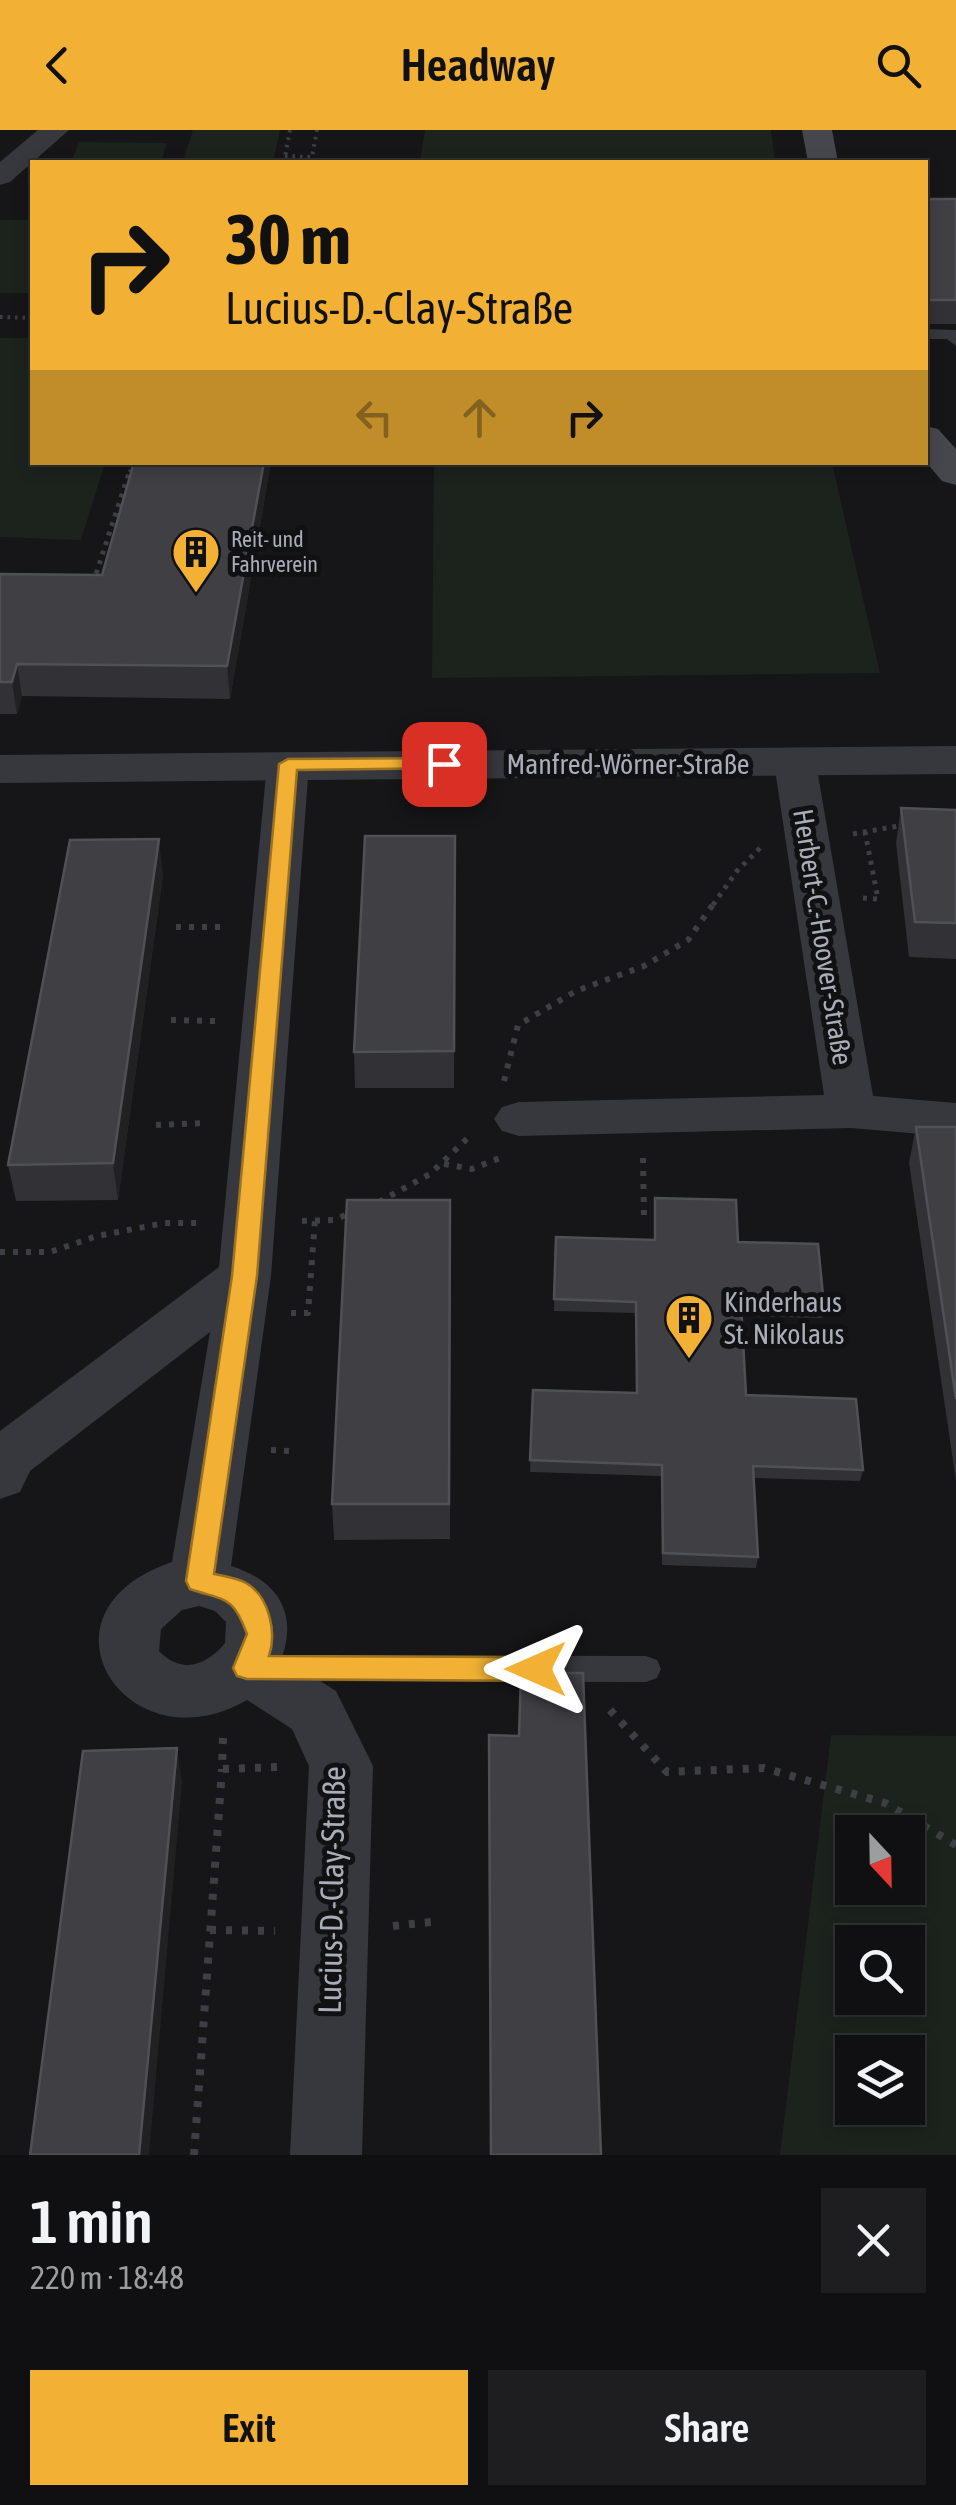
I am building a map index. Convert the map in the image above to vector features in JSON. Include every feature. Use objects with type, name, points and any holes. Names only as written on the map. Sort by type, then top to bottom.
[{"type":"main road","points":[[817,130],[822,160]]},
{"type":"main road","points":[[928,440],[956,473]]},
{"type":"street","points":[[0,176],[55,130]]},
{"type":"street","name":"Manfred-Wörner-Straße","points":[[0,769],[956,760]]},
{"type":"street","points":[[199,1581],[244,1276],[288,764]]},
{"type":"street","name":"Herbert-C.-Hoover-Straße","points":[[795,764],[851,1111]]},
{"type":"street","points":[[501,1110],[642,1116],[851,1111],[956,1120]]},
{"type":"street","points":[[0,1476],[2,1460],[244,1276]]},
{"type":"street","points":[[199,1581],[237,1591],[250,1602],[261,1634],[257,1652],[236,1675],[198,1692],[164,1690],[146,1679],[132,1664],[126,1646],[140,1608],[167,1589],[199,1581]]},
{"type":"street","name":"Lucius-D.-Clay-Straße","points":[[236,1675],[314,1710],[341,1766],[326,2155]]},
{"type":"lane","points":[[928,334],[952,334],[956,341]]},
{"type":"lane","points":[[236,1675],[646,1669]]},
{"type":"path","points":[[290,130],[285,160],[312,157],[317,130]]},
{"type":"path","points":[[0,317],[30,318]]},
{"type":"path","points":[[93,584],[132,465]]},
{"type":"path","points":[[0,1252],[50,1252],[97,1236],[164,1223],[334,1220],[403,1192],[458,1153],[501,1110],[518,1025],[576,991],[644,966],[688,940],[738,871],[762,846],[808,843],[920,822]]},
{"type":"path","points":[[866,832],[878,899]]},
{"type":"path","points":[[642,1116],[644,1217]]},
{"type":"path","points":[[308,1313],[314,1220]]},
{"type":"path","points":[[573,1669],[666,1772],[764,1768],[885,1803],[956,1845]]},
{"type":"path","points":[[194,2155],[222,1768],[236,1675]]},
{"type":"path","points":[[222,1768],[341,1766]]},
{"type":"shaded area","points":[[193,130],[280,130],[273,160],[184,160]]},
{"type":"shaded area","points":[[425,130],[771,130],[775,160],[420,160]]},
{"type":"shaded area","points":[[79,142],[167,143],[162,160],[72,160]]},
{"type":"shaded area","points":[[0,220],[30,220],[30,293],[0,293]]},
{"type":"shaded area","points":[[0,338],[30,338],[30,465],[104,465],[81,540],[0,537]]},
{"type":"shaded area","points":[[434,465],[832,465],[880,673],[432,678]]},
{"type":"shaded area","points":[[831,1735],[956,1736],[956,2155],[780,2155]]},
{"type":"building","points":[[928,199],[956,199],[956,300],[929,300]]},
{"type":"building","name":"Reit- und Fahrverein","points":[[133,465],[263,465],[227,666],[17,664],[12,682],[0,682],[0,574],[102,575]]},
{"type":"building","points":[[901,808],[956,810],[956,923],[915,922]]},
{"type":"building","points":[[365,836],[455,836],[454,1051],[354,1052]]},
{"type":"building","points":[[159,839],[113,1163],[8,1165],[70,840]]},
{"type":"building","points":[[916,1127],[956,1127],[956,1399]]},
{"type":"building","name":"Kinderhaus St. Nikolaus","points":[[655,1198],[736,1200],[738,1242],[818,1244],[824,1306],[741,1304],[746,1395],[856,1399],[863,1470],[753,1466],[758,1557],[663,1553],[662,1465],[530,1460],[533,1390],[637,1393],[636,1302],[554,1299],[556,1237],[655,1240]]},
{"type":"building","points":[[347,1200],[450,1200],[449,1504],[332,1504]]},
{"type":"building","points":[[521,1673],[583,1673],[601,2155],[491,2155],[489,1735],[519,1736]]},
{"type":"building","points":[[177,1748],[139,2155],[30,2155],[83,1751]]},
{"type":"place","name":"Reit- und Fahrverein","points":[[196,594]]},
{"type":"place","name":"Kinderhaus St. Nikolaus","points":[[689,1360]]},
{"type":"route","points":[[444,764],[288,764],[244,1276],[199,1581],[237,1591],[250,1602],[261,1634],[257,1652],[247,1668],[536,1669]]}]
